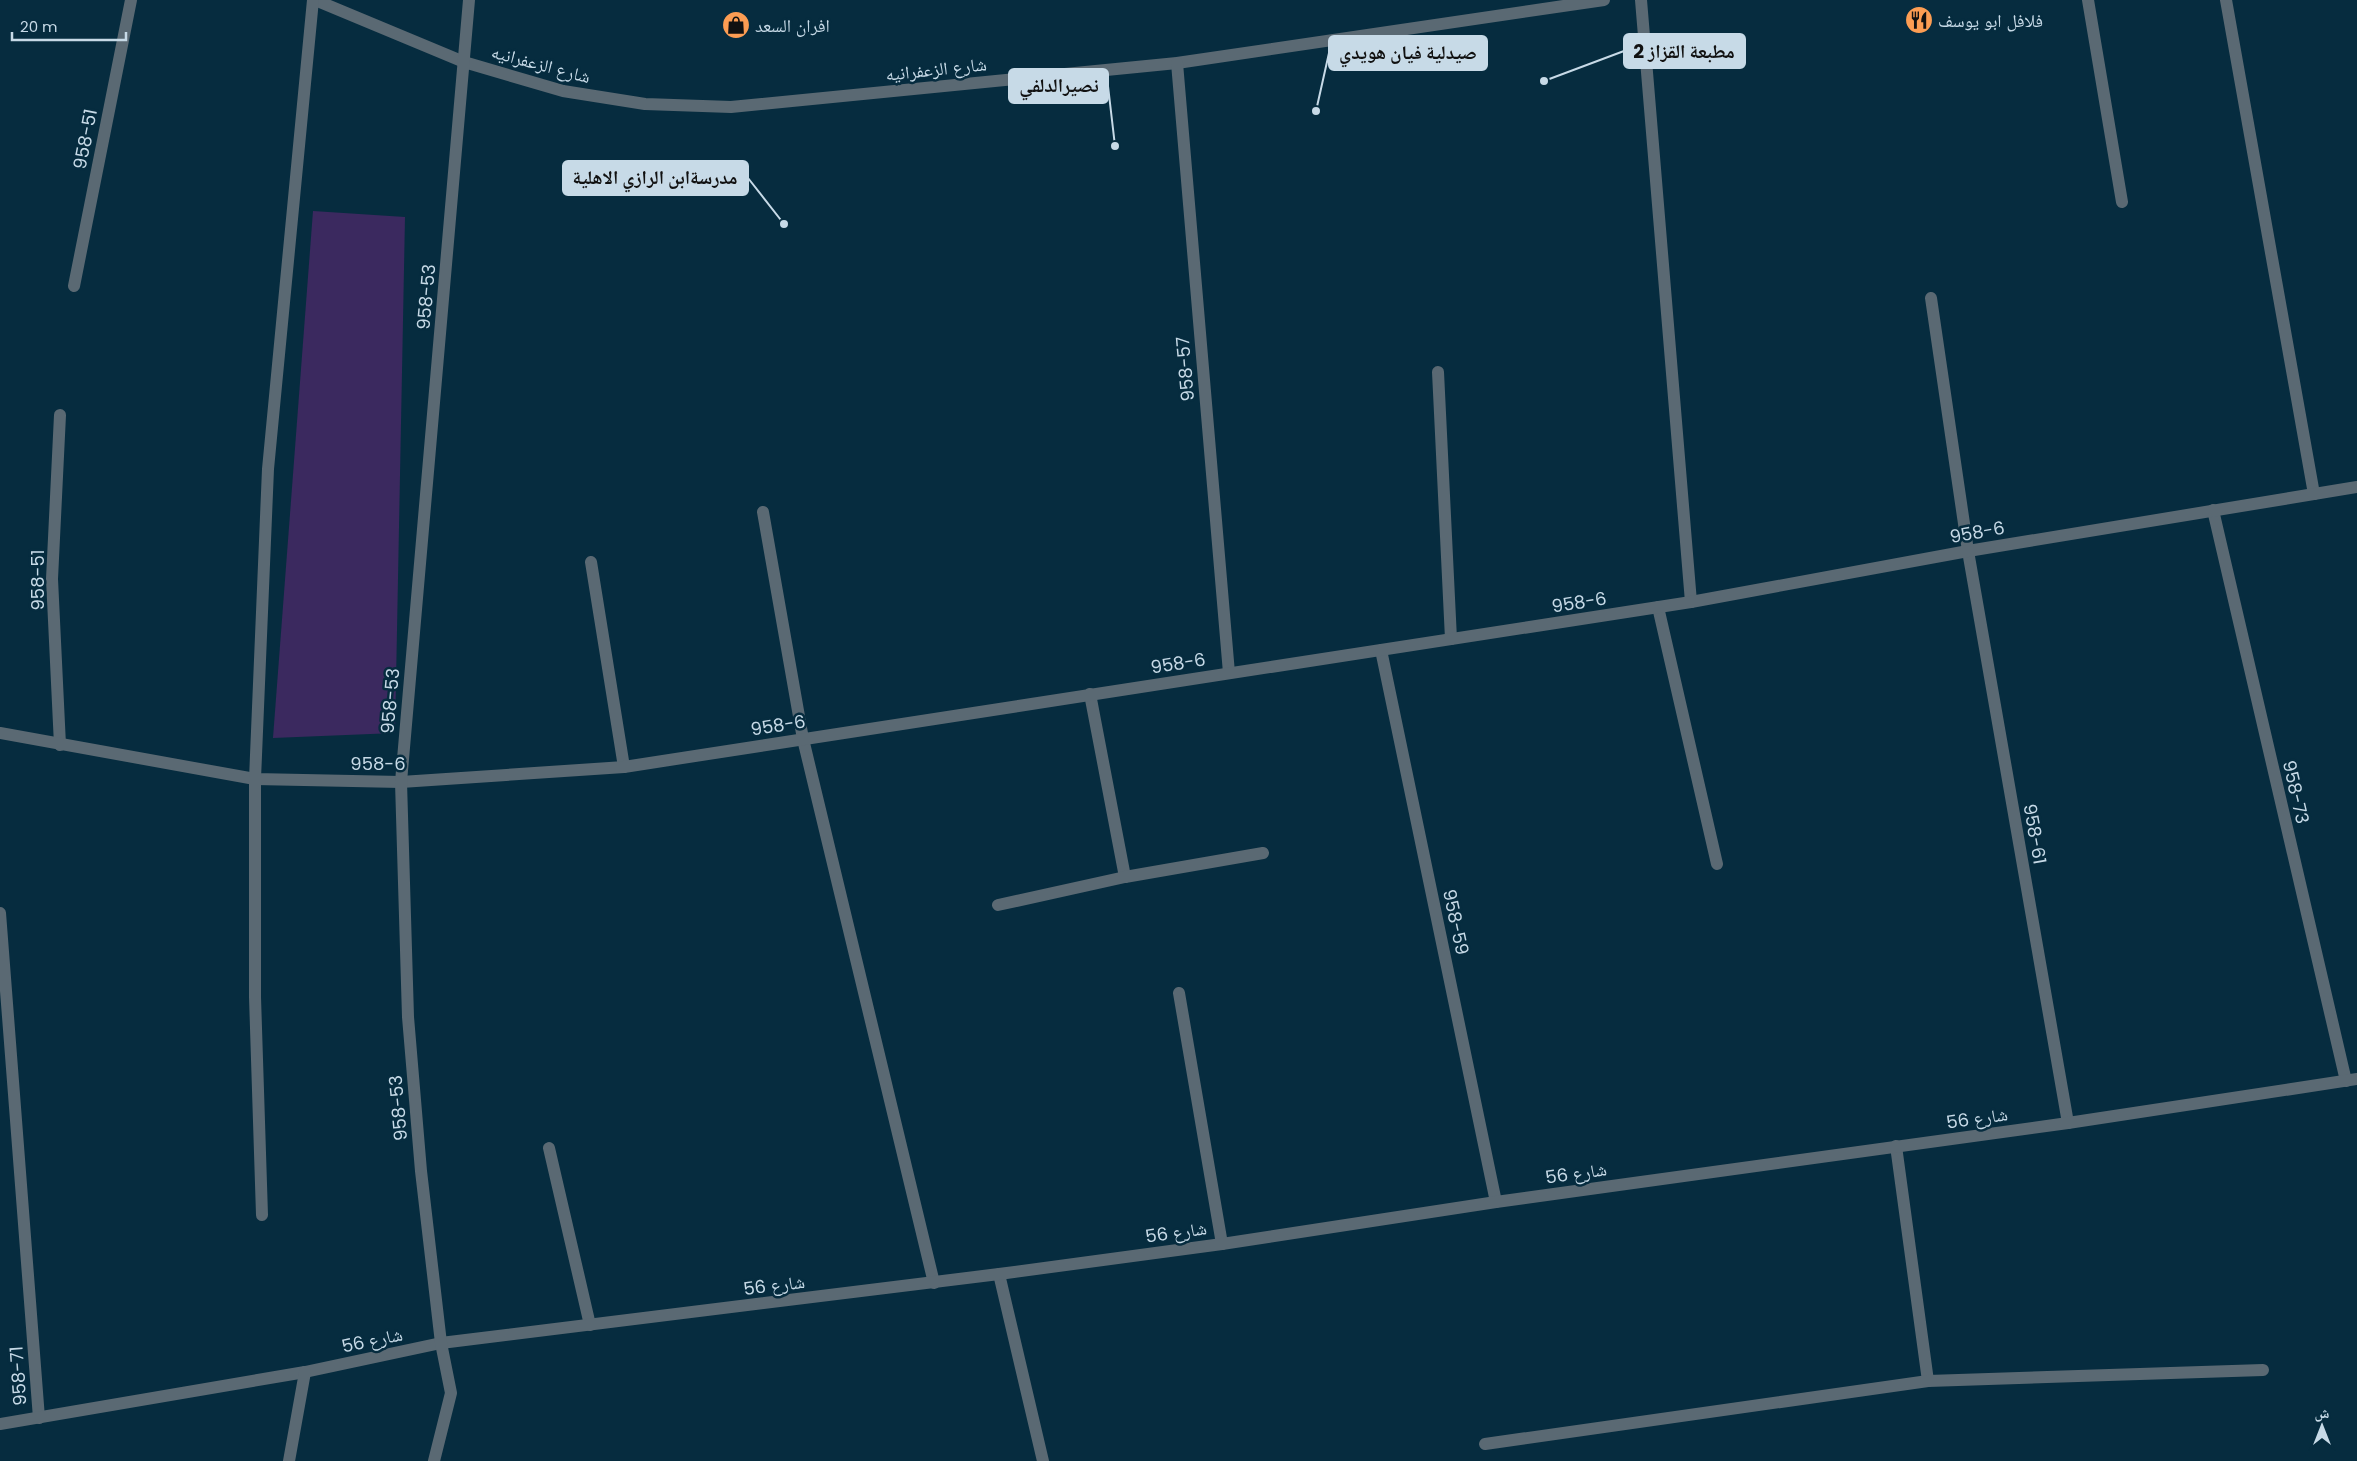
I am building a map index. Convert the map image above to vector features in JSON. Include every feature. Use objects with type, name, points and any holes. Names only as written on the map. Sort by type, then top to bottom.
[{"type":"street","name":"958-51","points":[[74,286],[131,0]]},
{"type":"street","name":"شارع الزعفرانيه","points":[[314,0],[464,62],[563,91],[645,104],[731,107],[1177,63],[1559,3],[1604,0]]},
{"type":"street","points":[[262,1215],[255,997],[256,778],[268,469],[314,0]]},
{"type":"street","name":"958-53","points":[[434,1461],[451,1393],[441,1343],[420,1171],[408,1017],[401,782],[469,0]]},
{"type":"street","points":[[1641,0],[1691,602]]},
{"type":"street","points":[[2088,0],[2122,202]]},
{"type":"street","points":[[2226,0],[2314,494]]},
{"type":"street","name":"958-57","points":[[1177,63],[1229,673]]},
{"type":"street","name":"958-61","points":[[1931,298],[1968,551],[2068,1123]]},
{"type":"street","points":[[1438,372],[1452,639]]},
{"type":"street","name":"958-51","points":[[60,415],[52,579],[60,745]]},
{"type":"street","name":"958-6","points":[[0,733],[256,778],[401,782],[624,767],[1691,602],[1968,551],[2357,487]]},
{"type":"street","name":"958-73","points":[[2213,510],[2351,1080]]},
{"type":"street","points":[[763,512],[803,739],[934,1283]]},
{"type":"street","points":[[591,562],[624,767]]},
{"type":"street","points":[[1658,607],[1717,864]]},
{"type":"street","name":"958-59","points":[[1381,650],[1496,1202]]},
{"type":"street","points":[[1090,694],[1124,877]]},
{"type":"street","points":[[998,905],[1124,877],[1263,853]]},
{"type":"street","name":"958-71","points":[[0,913],[39,1418]]},
{"type":"street","points":[[1179,993],[1222,1244]]},
{"type":"street","name":"شارع 56","points":[[0,1424],[305,1372],[441,1343],[934,1283],[1222,1244],[1496,1202],[2068,1123],[2351,1080]]},
{"type":"street","points":[[1896,1146],[1928,1381]]},
{"type":"street","points":[[549,1148],[590,1325]]},
{"type":"street","points":[[999,1274],[1043,1461]]},
{"type":"street","points":[[1485,1444],[1928,1381],[2263,1370]]},
{"type":"street","points":[[290,1461],[305,1372]]},
{"type":"shaded area","points":[[313,211],[405,217],[395,733],[273,738]]},
{"type":"place","name":"فلافل ابو يوسف","points":[[1919,20]]},
{"type":"place","name":"افران السعد","points":[[736,25]]},
{"type":"place","name":"مطبعة القزاز 2","points":[[1544,81]]},
{"type":"place","name":"صيدلية فيان هويدي","points":[[1316,111]]},
{"type":"place","name":"نصيرالدلفي","points":[[1115,146]]},
{"type":"place","name":"مدرسةابن الرازي الاهلية","points":[[784,224]]}]
